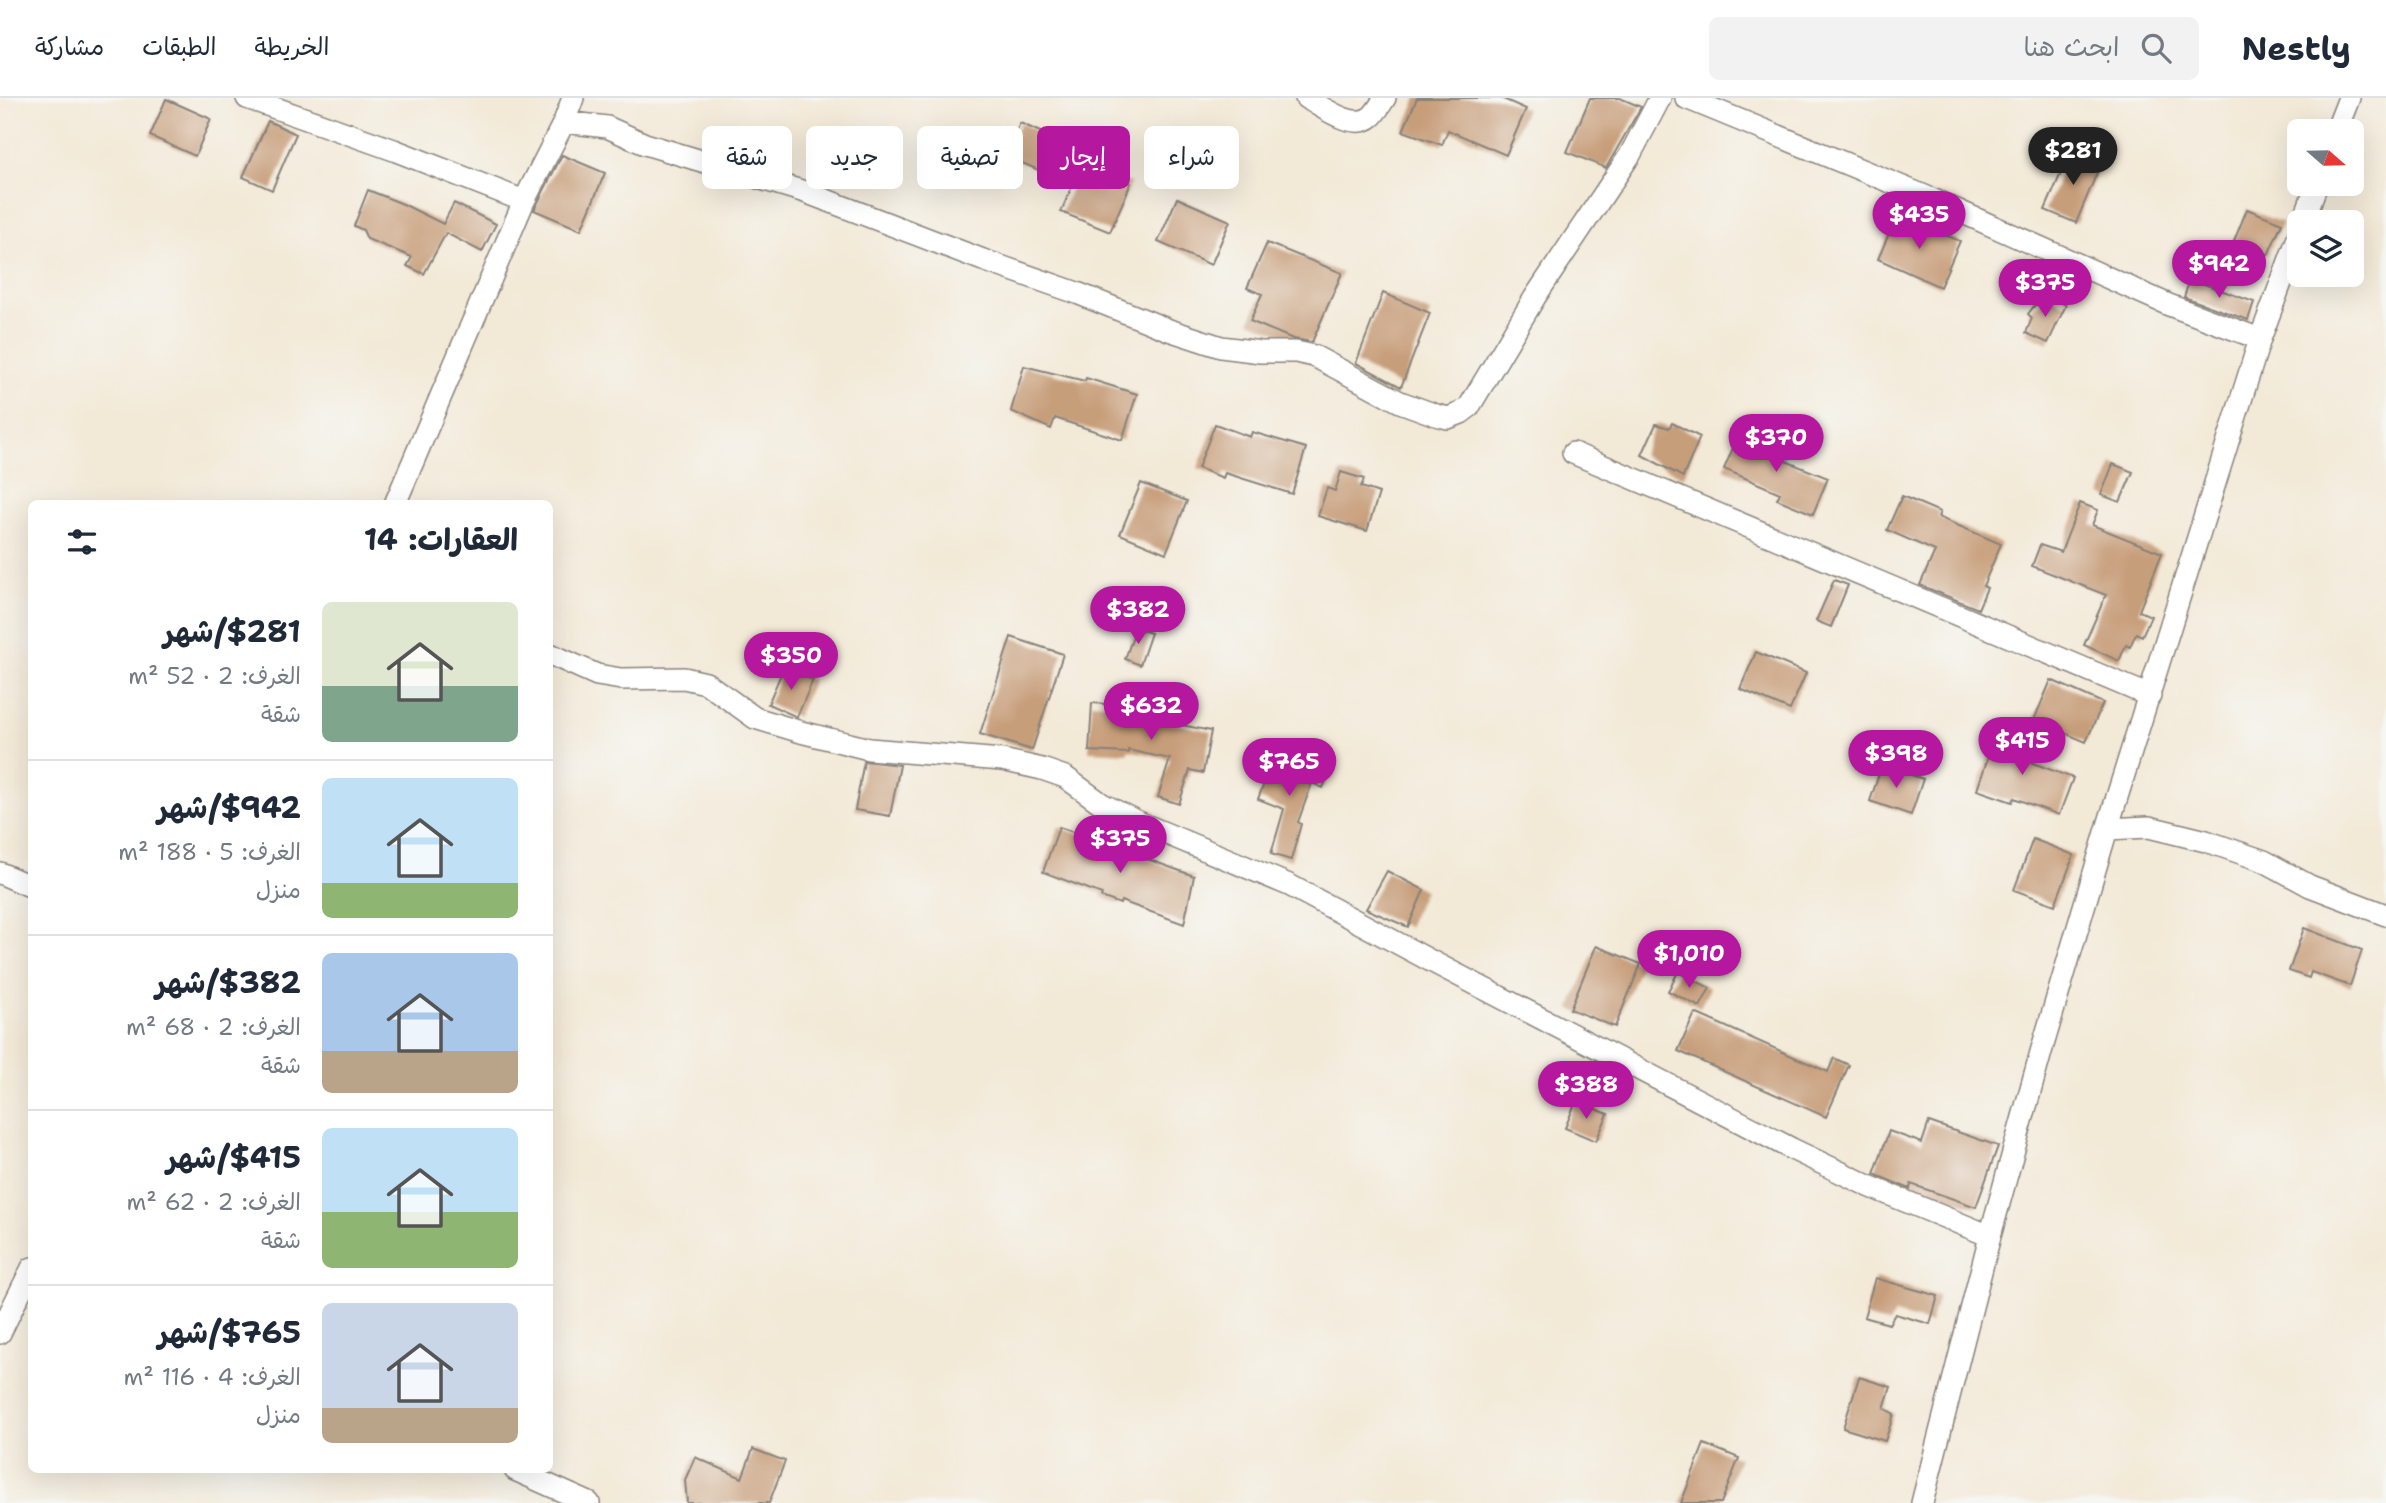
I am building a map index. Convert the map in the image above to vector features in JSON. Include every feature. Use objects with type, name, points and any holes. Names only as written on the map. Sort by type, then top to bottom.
[{"type":"street","points":[[247,98],[394,150],[524,201]]},
{"type":"street","points":[[397,500],[524,201],[564,122],[573,98]]},
{"type":"street","points":[[1306,98],[1351,121],[1361,122],[1371,117],[1385,98]]},
{"type":"street","points":[[564,122],[607,127],[645,144],[805,192],[1169,330],[1221,346],[1314,356],[1400,402],[1448,418],[1461,413],[1474,399],[1535,297],[1630,155],[1660,98]]},
{"type":"street","points":[[1686,98],[1932,199],[2169,305],[2260,339]]},
{"type":"street","points":[[2341,119],[2349,98]]},
{"type":"street","points":[[1922,1503],[1990,1236],[2041,1052],[2107,829],[2260,339],[2287,267]]},
{"type":"street","points":[[1573,453],[2150,696]]},
{"type":"street","points":[[553,655],[597,675],[621,680],[684,678],[706,683],[755,718],[869,749],[1002,760],[1065,777],[1113,810],[1289,885],[1792,1149],[1871,1187],[1990,1236]]},
{"type":"street","points":[[2107,829],[2149,827],[2206,841],[2264,861],[2309,886],[2386,915]]},
{"type":"street","points":[[0,873],[28,885]]},
{"type":"street","points":[[0,1333],[28,1276]]},
{"type":"street","points":[[522,1473],[589,1503]]},
{"type":"building","points":[[1417,98],[1501,98],[1526,109],[1506,155],[1448,130],[1442,145],[1403,131]]},
{"type":"building","points":[[1590,98],[1620,98],[1641,107],[1606,168],[1567,152]]},
{"type":"building","points":[[166,99],[211,119],[195,156],[150,136]]},
{"type":"building","points":[[268,121],[296,134],[272,190],[243,177]]},
{"type":"building","points":[[1020,123],[1037,131],[1037,169],[1023,163],[1023,126],[1019,126]]},
{"type":"building","points":[[2071,150],[2101,163],[2076,223],[2045,210]]},
{"type":"building","points":[[562,155],[605,173],[581,230],[534,210]]},
{"type":"building","points":[[1071,189],[1128,189],[1110,232],[1061,212]]},
{"type":"building","points":[[368,190],[443,224],[454,203],[496,224],[482,252],[446,233],[424,274],[407,266],[412,257],[367,239],[363,230],[354,226]]},
{"type":"building","points":[[1177,198],[1230,221],[1211,265],[1158,242]]},
{"type":"building","points":[[2247,209],[2282,223],[2268,255],[2234,241]]},
{"type":"building","points":[[1897,215],[1960,241],[1940,287],[1878,259]]},
{"type":"building","points":[[1267,243],[1342,273],[1312,342],[1293,339],[1250,321],[1262,294],[1247,288]]},
{"type":"building","points":[[2190,279],[2254,302],[2248,320],[2184,297]]},
{"type":"building","points":[[1383,293],[1430,313],[1401,387],[1356,363]]},
{"type":"building","points":[[2047,295],[2066,305],[2048,343],[2026,333],[2032,318],[2028,314],[2035,305],[2040,305]]},
{"type":"building","points":[[1024,366],[1085,381],[1086,378],[1137,394],[1122,440],[1055,418],[1051,429],[1011,411]]},
{"type":"building","points":[[1672,423],[1700,437],[1683,477],[1642,455],[1656,424],[1669,428]]},
{"type":"building","points":[[1215,424],[1250,437],[1252,432],[1306,448],[1292,494],[1225,473],[1223,478],[1198,468]]},
{"type":"building","points":[[1739,434],[1786,454],[1783,460],[1828,478],[1813,514],[1777,499],[1780,493],[1724,469]]},
{"type":"building","points":[[2113,464],[2133,472],[2120,502],[2101,495]]},
{"type":"building","points":[[1341,472],[1364,479],[1361,487],[1379,493],[1367,531],[1318,516],[1327,488],[1335,491]]},
{"type":"building","points":[[1141,483],[1187,501],[1166,553],[1120,534]]},
{"type":"building","points":[[1902,496],[1940,512],[1938,517],[2001,544],[1983,586],[1987,588],[1978,609],[1920,585],[1935,551],[1887,530]]},
{"type":"building","points":[[2080,503],[2098,510],[2092,525],[2162,553],[2139,611],[2151,616],[2142,636],[2136,633],[2130,647],[2126,645],[2119,661],[2084,645],[2106,595],[2032,566],[2040,545],[2061,552]]},
{"type":"building","points":[[1834,580],[1848,585],[1831,627],[1816,621]]},
{"type":"building","points":[[1136,628],[1151,633],[1140,665],[1125,659]]},
{"type":"building","points":[[1011,637],[1063,654],[1032,750],[980,734]]},
{"type":"building","points":[[1756,652],[1806,673],[1790,710],[1740,689]]},
{"type":"building","points":[[784,667],[813,680],[797,717],[768,704]]},
{"type":"building","points":[[2051,680],[2103,703],[2086,742],[2034,720]]},
{"type":"building","points":[[1092,703],[1133,706],[1160,714],[1157,720],[1211,731],[1203,773],[1190,770],[1179,804],[1158,797],[1170,759],[1128,750],[1128,753],[1089,751]]},
{"type":"building","points":[[1996,734],[2031,747],[2027,761],[2073,778],[2059,815],[2014,798],[2012,802],[1977,790]]},
{"type":"building","points":[[1276,753],[1329,773],[1323,788],[1312,783],[1298,822],[1301,824],[1291,860],[1271,854],[1284,809],[1258,799]]},
{"type":"building","points":[[864,761],[900,765],[890,816],[855,810]]},
{"type":"building","points":[[1882,765],[1923,779],[1911,815],[1870,801]]},
{"type":"building","points":[[1059,827],[1194,876],[1184,924],[1121,901],[1120,904],[1101,897],[1102,894],[1043,872]]},
{"type":"building","points":[[2033,839],[2074,855],[2055,905],[2014,890]]},
{"type":"building","points":[[1387,871],[1424,890],[1408,927],[1366,909]]},
{"type":"building","points":[[2304,928],[2362,950],[2350,986],[2311,972],[2309,978],[2289,971]]},
{"type":"building","points":[[1596,946],[1641,964],[1615,1027],[1570,1009]]},
{"type":"building","points":[[1678,972],[1710,988],[1700,1007],[1668,991]]},
{"type":"building","points":[[1695,1013],[1828,1072],[1834,1058],[1849,1065],[1826,1117],[1678,1051]]},
{"type":"building","points":[[1576,1101],[1608,1114],[1596,1141],[1565,1128]]},
{"type":"building","points":[[1929,1122],[1998,1146],[1976,1207],[1911,1184],[1910,1189],[1874,1174],[1889,1131],[1922,1143]]},
{"type":"building","points":[[1875,1278],[1938,1296],[1930,1324],[1895,1314],[1889,1324],[1864,1317]]},
{"type":"building","points":[[1859,1377],[1891,1387],[1884,1408],[1894,1414],[1885,1441],[1843,1428]]},
{"type":"building","points":[[1704,1444],[1739,1458],[1721,1503],[1681,1503]]},
{"type":"building","points":[[753,1449],[785,1461],[769,1503],[687,1503],[685,1480],[695,1457],[742,1478]]}]
